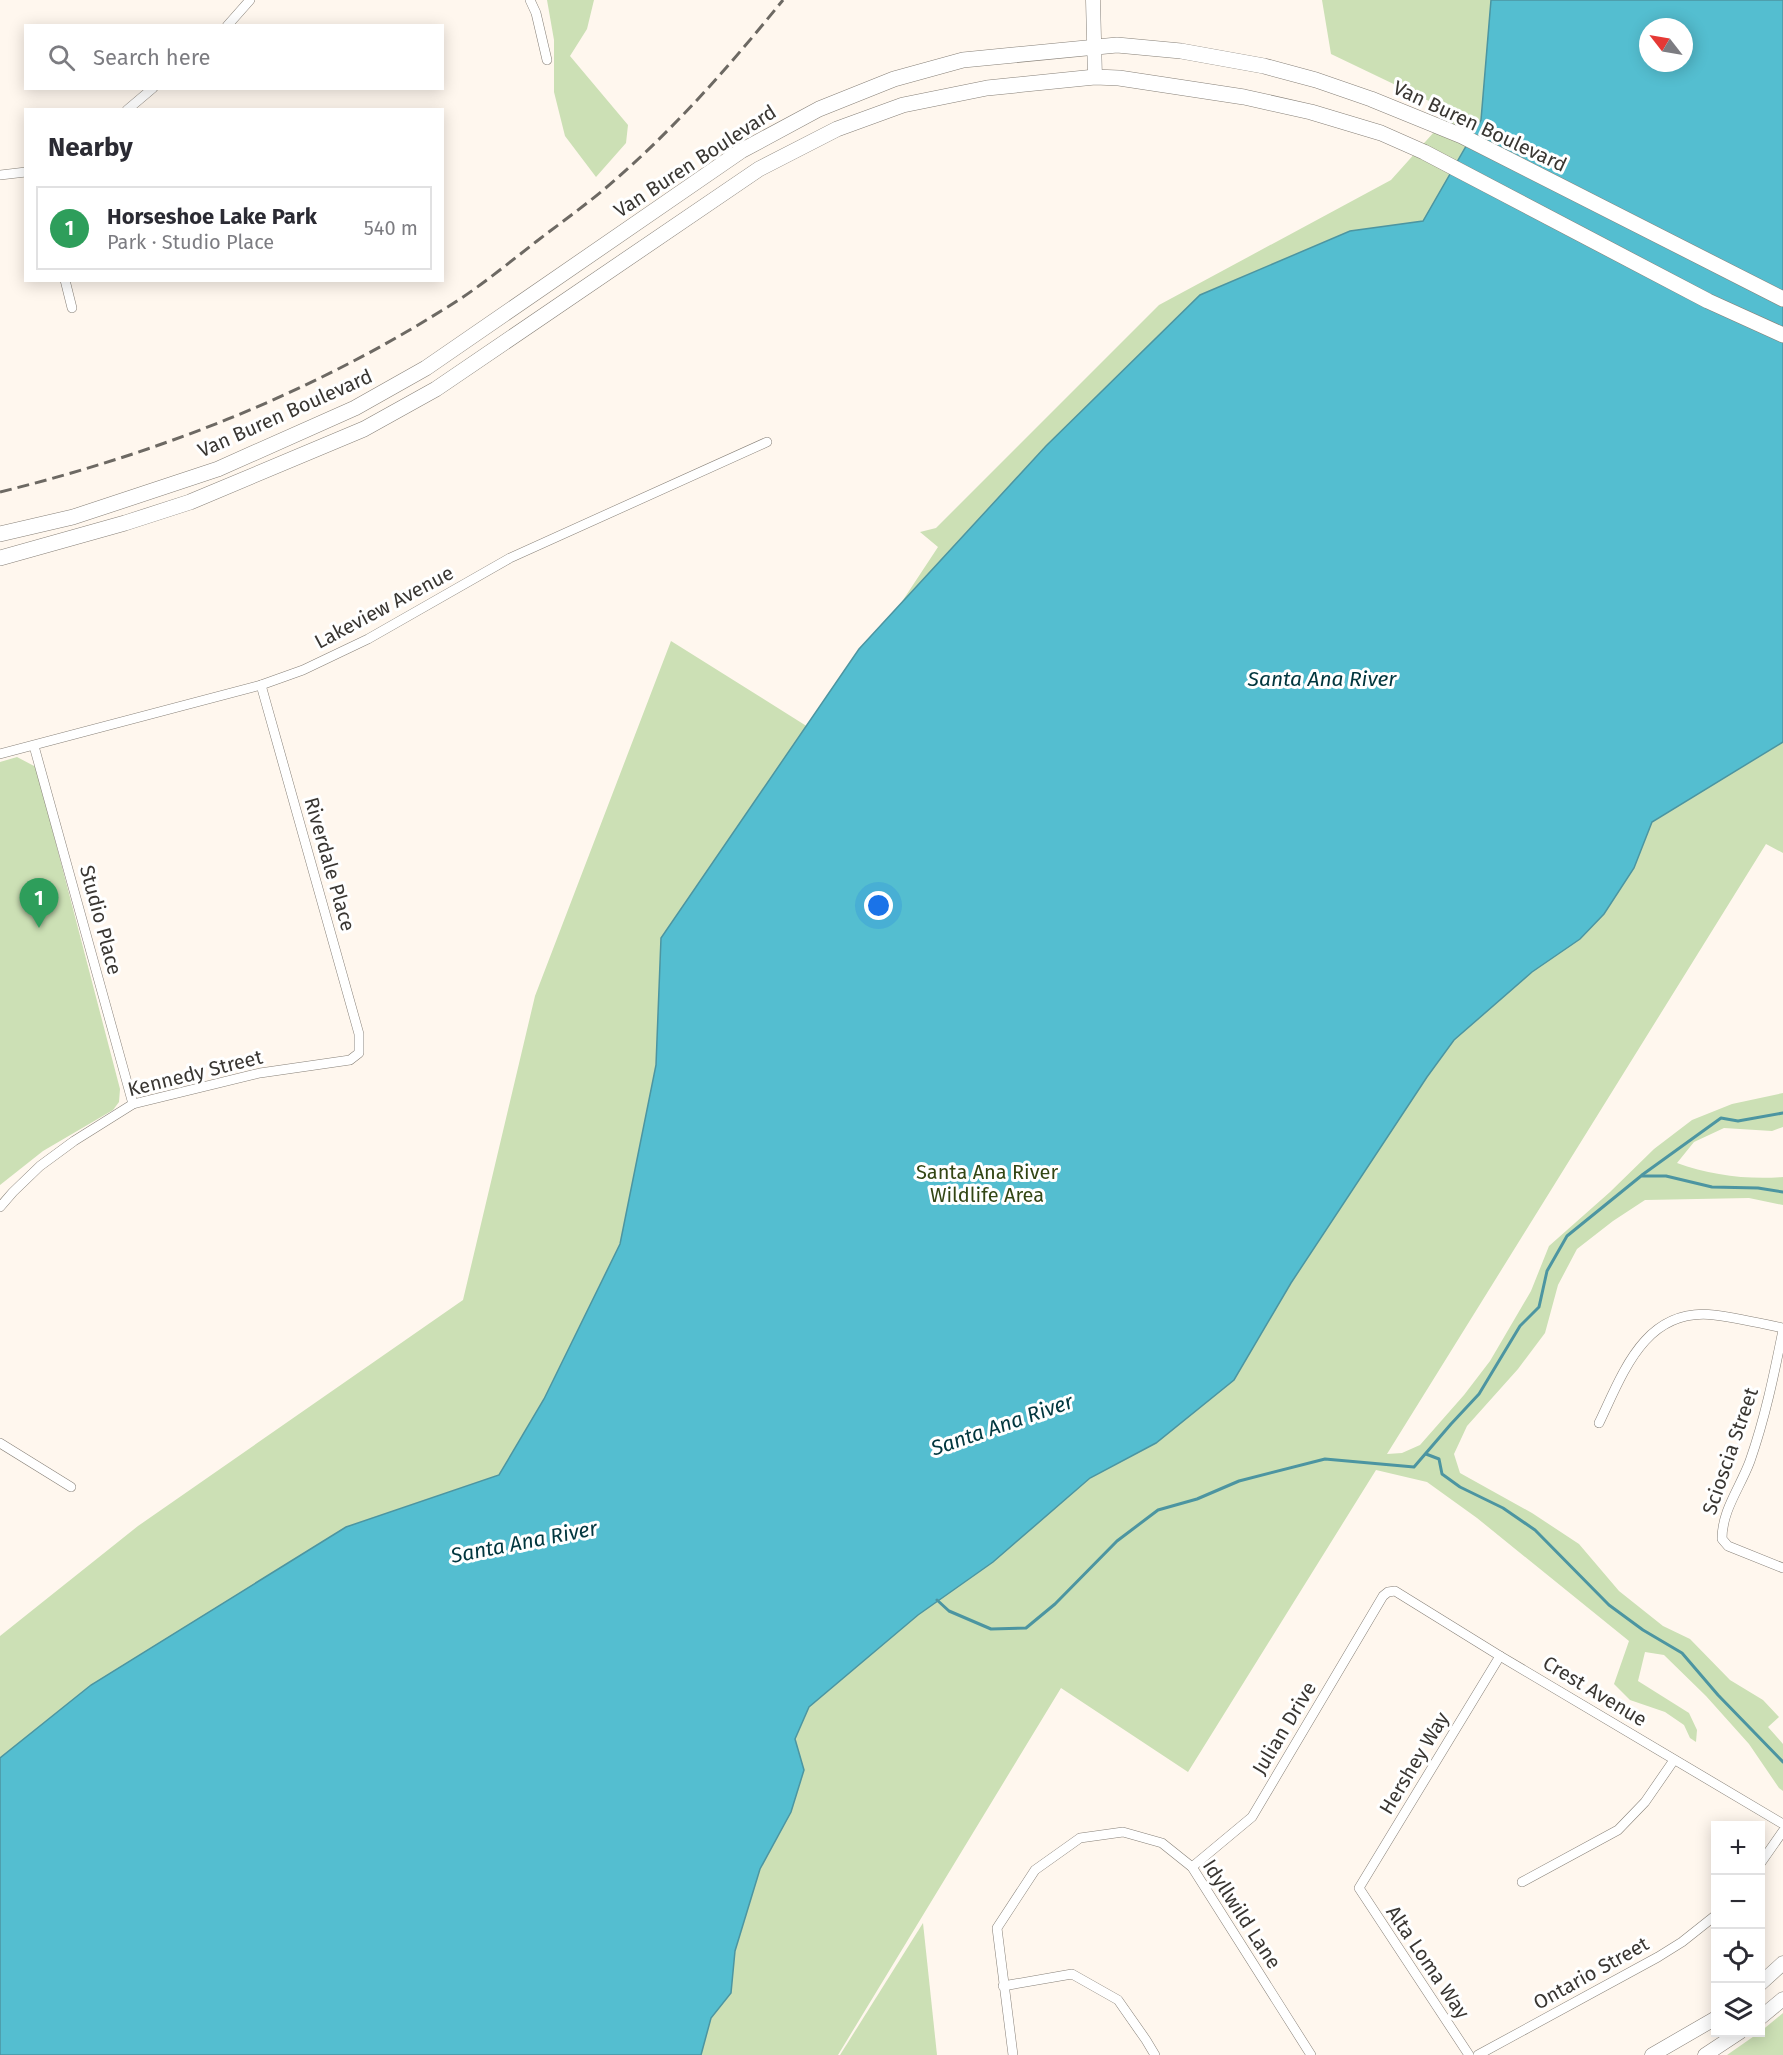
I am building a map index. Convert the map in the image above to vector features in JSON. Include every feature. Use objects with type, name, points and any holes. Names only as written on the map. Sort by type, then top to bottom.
[{"type":"main road","points":[[1093,0],[1095,77]]},
{"type":"main road","name":"Van Buren Boulevard","points":[[0,534],[72,517],[218,469],[356,408],[426,368],[537,294],[741,151],[819,109],[894,79],[963,60],[1117,45],[1175,51],[1264,66],[1316,81],[1371,99],[1462,136],[1783,299]]},
{"type":"main road","points":[[0,558],[190,502],[364,429],[436,389],[759,169],[837,129],[903,105],[987,88],[1095,77],[1164,84],[1311,112],[1381,133],[1424,152],[1708,301],[1783,335]]},
{"type":"main road","points":[[1762,1983],[1783,1963]]},
{"type":"main road","points":[[1765,2015],[1783,1999]]},
{"type":"main road","points":[[1652,2055],[1711,2021]]},
{"type":"main road","points":[[1705,2055],[1732,2037]]},
{"type":"street","points":[[229,24],[250,0]]},
{"type":"street","points":[[530,0],[536,13],[548,60]]},
{"type":"street","points":[[129,108],[151,90]]},
{"type":"street","points":[[0,175],[24,172]]},
{"type":"street","points":[[66,282],[72,308]]},
{"type":"street","name":"Lakeview Avenue","points":[[0,754],[261,685],[303,670],[368,639],[510,558],[767,442]]},
{"type":"street","name":"Riverdale Place","points":[[261,685],[359,1034],[358,1053]]},
{"type":"street","name":"Studio Place","points":[[34,746],[133,1104]]},
{"type":"street","name":"Kennedy Street","points":[[0,1207],[40,1166],[74,1140],[133,1104],[260,1073],[350,1060],[358,1053]]},
{"type":"street","points":[[1599,1423],[1630,1358],[1653,1332],[1682,1317],[1712,1315],[1783,1329]]},
{"type":"street","name":"Scioscia Street","points":[[1783,1329],[1767,1407],[1749,1462],[1722,1522],[1722,1539],[1728,1546],[1783,1568]]},
{"type":"street","points":[[0,1443],[71,1487]]},
{"type":"street","name":"Crest Avenue","points":[[1388,1592],[1395,1591],[1783,1824]]},
{"type":"street","name":"Julian Drive","points":[[1192,1867],[1252,1817],[1383,1596],[1388,1592]]},
{"type":"street","name":"Hershey Way","points":[[1359,1888],[1500,1656]]},
{"type":"street","points":[[1522,1882],[1618,1830],[1645,1802],[1674,1760]]},
{"type":"street","points":[[1765,1858],[1783,1831]]},
{"type":"street","name":"Idyllwild Lane","points":[[1012,2055],[997,1928],[1035,1870],[1080,1838],[1123,1832],[1162,1843],[1192,1867],[1311,2055]]},
{"type":"street","name":"Alta Loma Way","points":[[1359,1888],[1469,2055]]},
{"type":"street","name":"Ontario Street","points":[[1478,2055],[1658,1957],[1682,1942],[1711,1919]]},
{"type":"street","points":[[1003,1986],[1072,1974],[1118,2000],[1155,2055]]},
{"type":"green space","points":[[547,0],[594,0],[587,29],[570,56],[628,125],[626,143],[596,177],[565,136],[554,92],[554,40]]},
{"type":"green space","name":"Santa Ana River","points":[[1322,0],[1783,0],[1783,853],[1766,844],[1387,1454],[1402,1453],[1420,1445],[1464,1395],[1490,1361],[1531,1291],[1549,1246],[1654,1149],[1692,1120],[1732,1104],[1783,1093],[1783,1127],[1772,1131],[1724,1128],[1694,1142],[1677,1163],[1729,1176],[1783,1177],[1783,1205],[1749,1198],[1645,1200],[1613,1221],[1577,1249],[1558,1285],[1545,1333],[1518,1369],[1467,1426],[1454,1454],[1460,1473],[1532,1513],[1579,1544],[1619,1591],[1663,1626],[1690,1639],[1730,1680],[1763,1700],[1779,1717],[1768,1727],[1783,1744],[1783,1791],[1749,1744],[1706,1696],[1664,1655],[1645,1652],[1638,1681],[1689,1713],[1697,1730],[1696,1742],[1690,1738],[1684,1725],[1665,1712],[1630,1700],[1614,1684],[1629,1641],[1477,1518],[1427,1482],[1376,1470],[1188,1772],[1061,1688],[838,2055],[0,2055],[0,1636],[138,1526],[463,1300],[535,996],[671,641],[816,732],[938,547],[920,532],[936,528],[1159,305],[1391,180],[1452,112],[1331,54]]},
{"type":"green space","points":[[17,757],[36,767],[120,1089],[119,1102],[113,1110],[43,1151],[0,1185],[0,762]]},
{"type":"green space","points":[[923,1923],[937,2055],[840,2055]]},
{"type":"green space","points":[[1783,2013],[1783,2055],[1727,2055],[1753,2037],[1765,2037],[1765,2028]]},
{"type":"water","name":"Santa Ana River","points":[[1491,0],[1783,0],[1783,742],[1652,822],[1634,868],[1604,914],[1580,939],[1532,972],[1454,1040],[1427,1077],[1291,1283],[1234,1380],[1156,1443],[1090,1478],[993,1562],[918,1615],[809,1707],[795,1739],[804,1770],[791,1812],[760,1869],[735,1951],[731,1993],[711,2018],[701,2055],[0,2055],[0,1758],[91,1685],[346,1527],[499,1475],[544,1399],[620,1244],[656,1065],[661,938],[859,649],[1046,446],[1200,295],[1350,231],[1423,221],[1481,120]]},
{"type":"waterway","points":[[1642,1175],[1721,1118],[1738,1121],[1783,1113]]},
{"type":"waterway","points":[[937,1600],[949,1611],[991,1629],[1026,1628],[1055,1604],[1117,1541],[1158,1510],[1197,1499],[1239,1481],[1325,1459],[1414,1467],[1479,1394],[1520,1326],[1539,1307],[1547,1271],[1567,1236],[1641,1176],[1666,1176],[1712,1187],[1758,1188],[1783,1192]]},
{"type":"waterway","points":[[1426,1454],[1439,1459],[1442,1474],[1460,1487],[1503,1508],[1535,1530],[1609,1605],[1643,1630],[1682,1653],[1718,1695],[1783,1762]]},
{"type":"railway","points":[[0,492],[115,460],[228,419],[337,370],[454,303],[586,204],[638,159],[703,93],[783,0]]},
{"type":"place","name":"Horseshoe Lake Park","points":[[39,928]]},
{"type":"park label","name":"Santa Ana River Wildlife Area","points":[[987,1184]]}]
